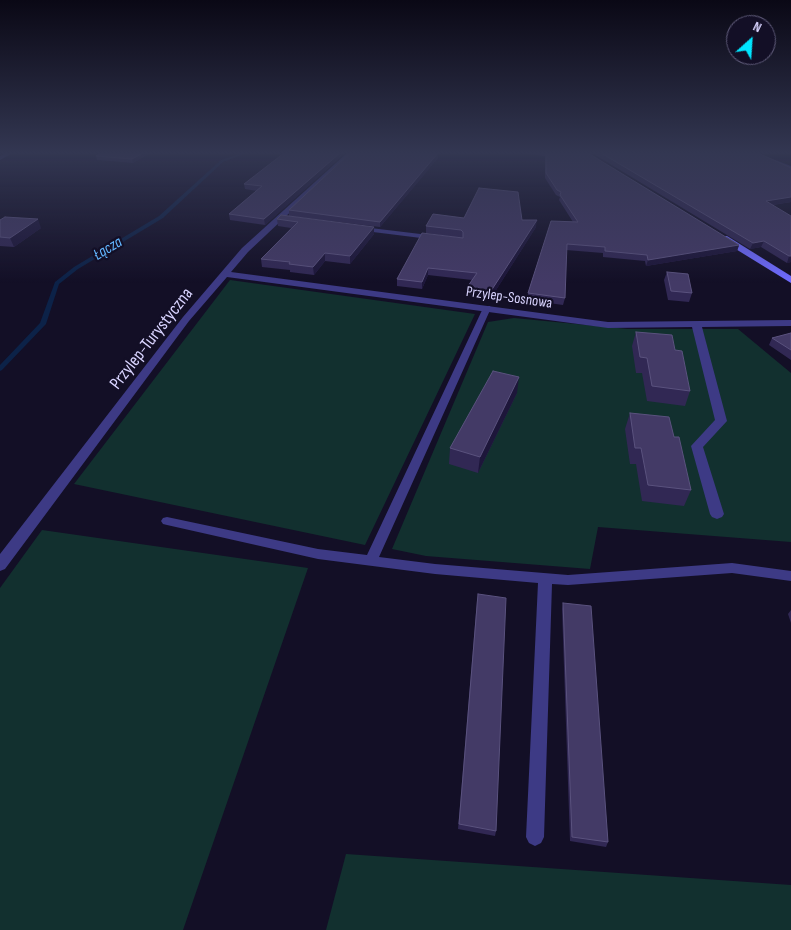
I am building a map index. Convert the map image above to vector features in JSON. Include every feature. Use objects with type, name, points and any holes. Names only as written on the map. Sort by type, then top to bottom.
[{"type":"main road","points":[[714,232],[791,280]]},
{"type":"street","name":"Przylep-Turystyczna","points":[[0,565],[186,319],[246,250],[305,196]]},
{"type":"street","points":[[344,226],[448,239]]},
{"type":"street","name":"Przylep-Sosnowa","points":[[226,274],[608,325],[791,323]]},
{"type":"street","points":[[696,324],[721,421],[697,446],[716,514]]},
{"type":"lane","points":[[371,561],[487,308]]},
{"type":"lane","points":[[167,521],[318,554],[435,569],[568,580],[732,568],[791,576]]},
{"type":"lane","points":[[535,837],[545,578]]},
{"type":"green space","points":[[230,280],[475,314],[365,545],[74,484]]},
{"type":"green space","points":[[514,318],[628,329],[738,329],[791,373],[791,542],[598,527],[590,569],[426,556],[392,549],[488,322]]},
{"type":"green space","points":[[42,530],[308,568],[183,930],[0,930],[0,588]]},
{"type":"green space","points":[[346,854],[791,885],[791,930],[326,930]]},
{"type":"building","points":[[250,196],[290,196],[264,219],[229,214]]},
{"type":"building","points":[[304,196],[402,196],[380,222],[289,210]]},
{"type":"building","points":[[475,196],[519,196],[522,220],[537,220],[491,291],[468,286],[477,273],[428,268],[422,282],[397,279],[422,233],[463,238],[461,230],[426,226],[433,214],[464,218]]},
{"type":"building","points":[[561,196],[659,196],[739,245],[648,260],[647,255],[605,251],[605,247],[567,244],[565,298],[528,293],[551,221],[578,222]]},
{"type":"building","points":[[674,196],[791,196],[766,201],[791,216],[791,256],[764,241],[753,243]]},
{"type":"building","points":[[281,215],[374,227],[350,256],[325,253],[313,267],[261,259],[298,222],[277,219]]},
{"type":"building","points":[[5,217],[38,219],[10,238],[0,237],[0,220]]},
{"type":"building","points":[[667,272],[688,274],[692,293],[671,291]]},
{"type":"building","points":[[636,332],[672,335],[675,350],[682,351],[690,391],[652,386],[647,358],[640,357]]},
{"type":"building","points":[[791,333],[791,350],[772,338]]},
{"type":"building","points":[[493,371],[519,377],[480,457],[450,448]]},
{"type":"building","points":[[630,413],[669,417],[674,437],[679,437],[691,490],[648,485],[641,448],[635,448]]},
{"type":"building","points":[[478,594],[506,598],[496,831],[459,824]]},
{"type":"building","points":[[563,603],[591,606],[608,842],[572,837]]},
{"type":"waterway","name":"Łącza","points":[[0,369],[43,324],[57,283],[76,268],[161,217],[183,196]]}]
